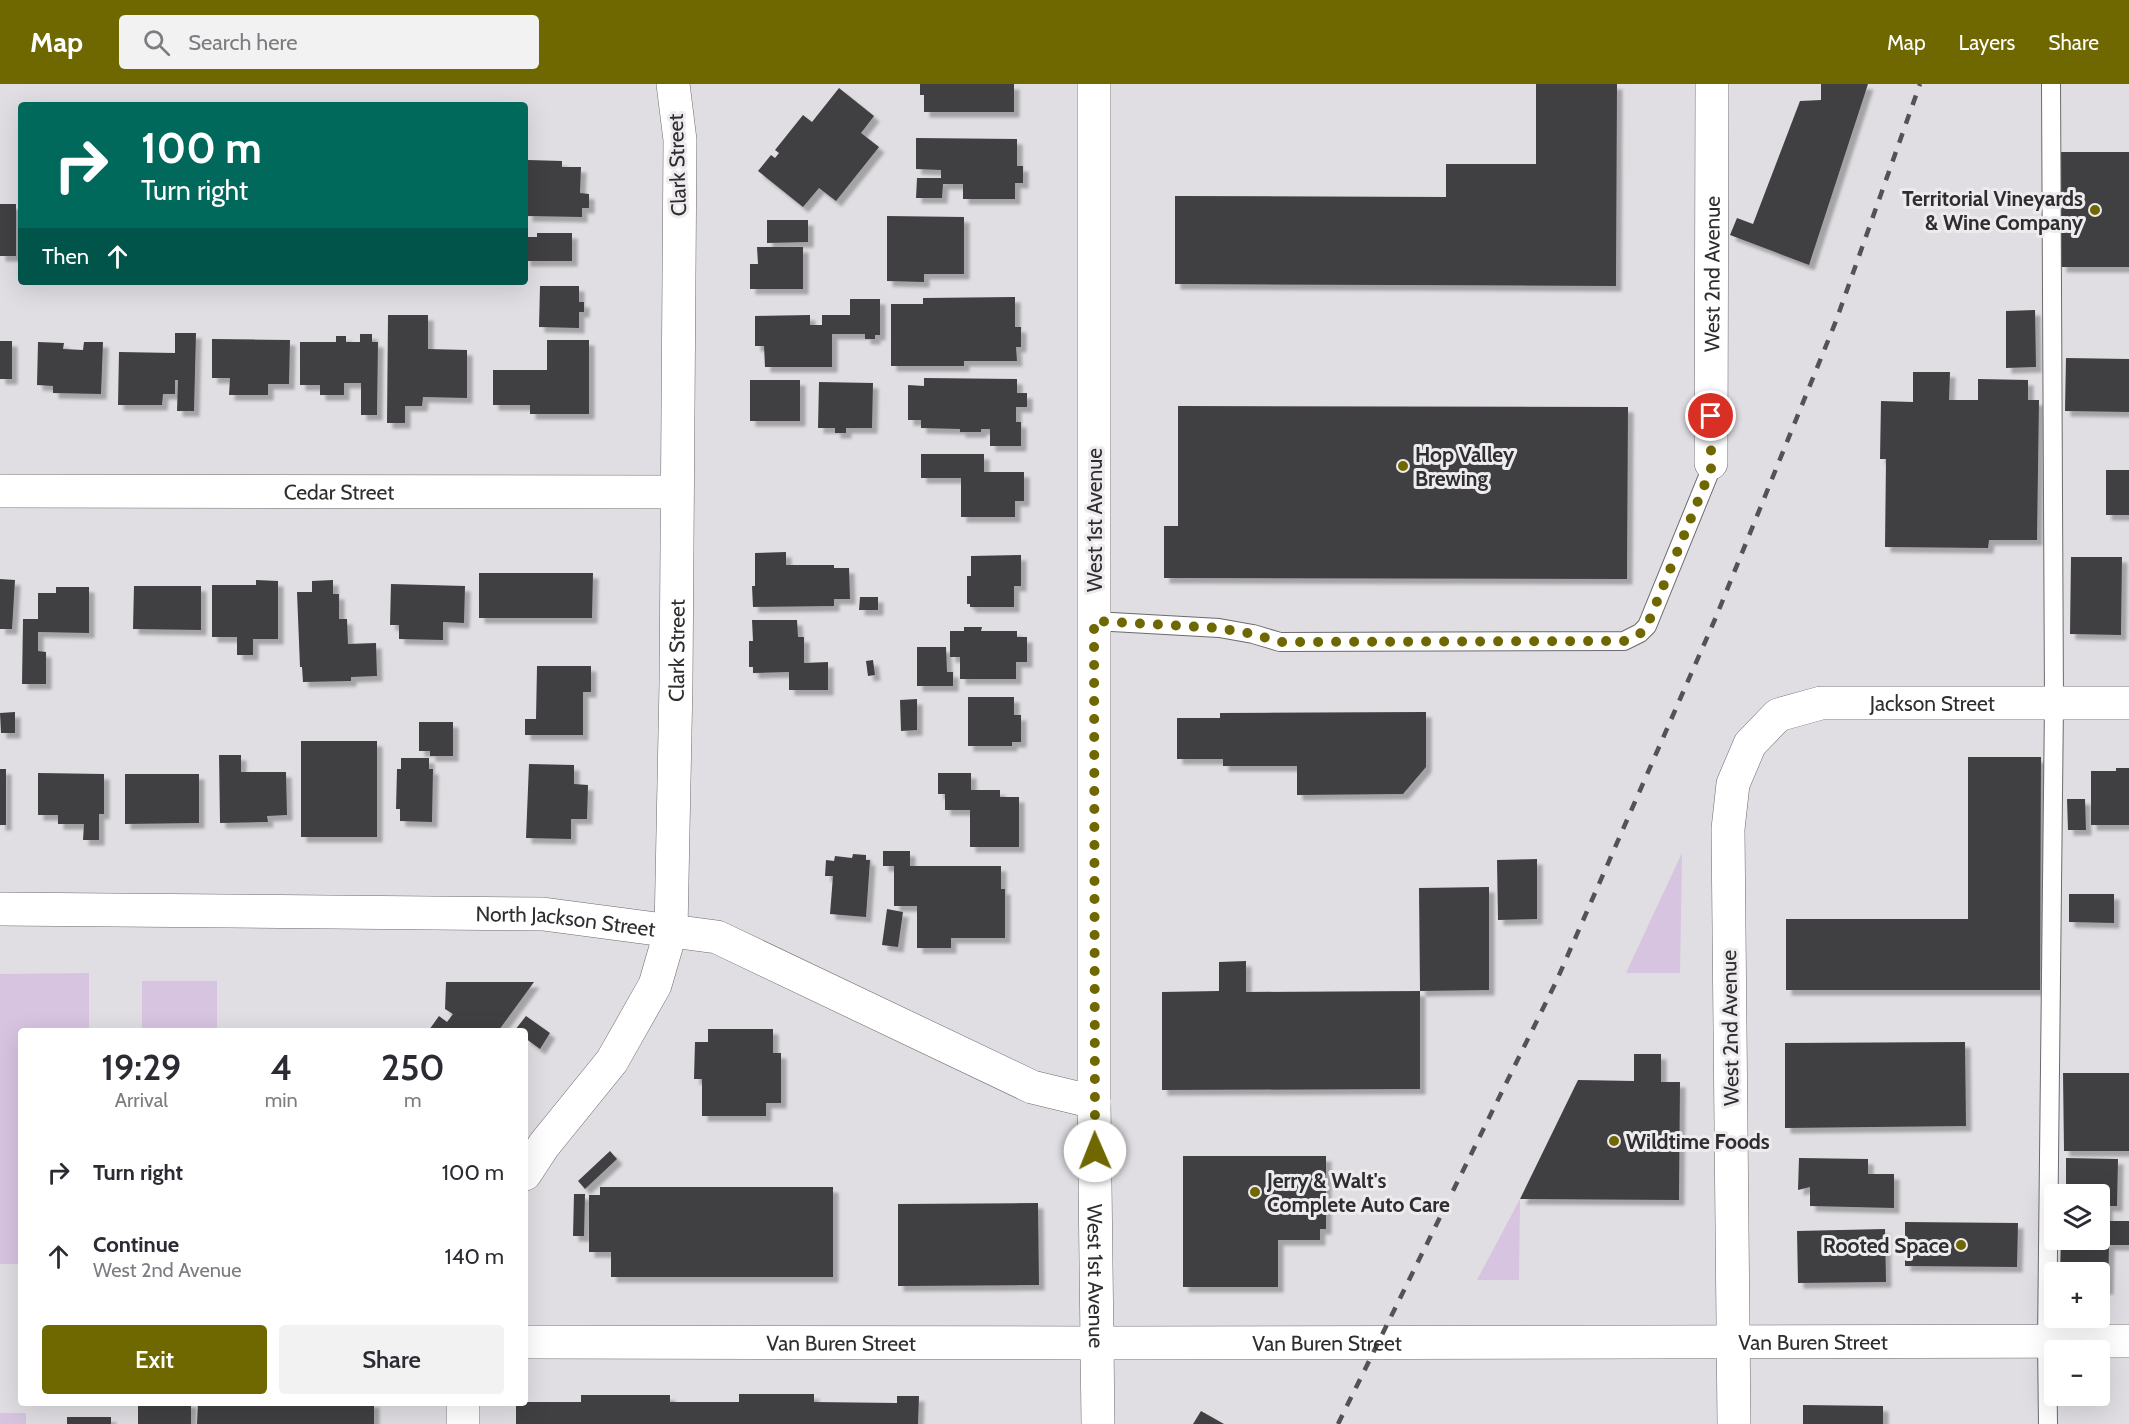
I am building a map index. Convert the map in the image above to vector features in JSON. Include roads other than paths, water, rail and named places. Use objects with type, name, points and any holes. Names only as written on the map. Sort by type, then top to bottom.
[{"type":"street","name":"Clark Street","points":[[528,1169],[544,1145],[612,1061],[655,986],[671,930],[676,683],[680,140],[673,84]]},
{"type":"street","name":"West 1st Avenue","points":[[1094,84],[1094,1102],[1098,1424]]},
{"type":"street","name":"West 2nd Avenue","points":[[1711,463],[1712,84]]},
{"type":"street","name":"Cedar Street","points":[[0,491],[677,492]]},
{"type":"street","name":"Jackson Street","points":[[1750,744],[1778,715],[1821,703],[2129,703]]},
{"type":"street","name":"West 2nd Avenue","points":[[1734,1424],[1728,829],[1733,784],[1750,744]]},
{"type":"street","name":"North Jackson Street","points":[[0,909],[543,914],[717,937],[1032,1087],[1094,1102]]},
{"type":"street","name":"Van Buren Street","points":[[528,1341],[1097,1343],[2044,1341]]},
{"type":"street","name":"Van Buren Street","points":[[2110,1341],[2129,1341]]},
{"type":"street","points":[[463,1406],[463,1424]]},
{"type":"lane","points":[[2047,1340],[2054,703],[2051,84]]},
{"type":"lane","points":[[1094,621],[1219,628],[1280,642],[1624,641],[1641,633],[1647,626],[1711,469],[1711,463]]},
{"type":"lane","points":[[2048,1406],[2048,1424]]},
{"type":"railway","points":[[1338,1424],[1556,982],[1716,617],[1836,321],[1920,84]]},
{"type":"place","name":"Territorial Vineyards & Wine Company","points":[[2095,210]]},
{"type":"place","name":"Hop Valley Brewing","points":[[1403,466]]},
{"type":"place","name":"Wildtime Foods","points":[[1614,1141]]},
{"type":"place","name":"Jerry & Walt's Complete Auto Care","points":[[1255,1192]]},
{"type":"place","name":"Rooted Space","points":[[1961,1245]]}]
